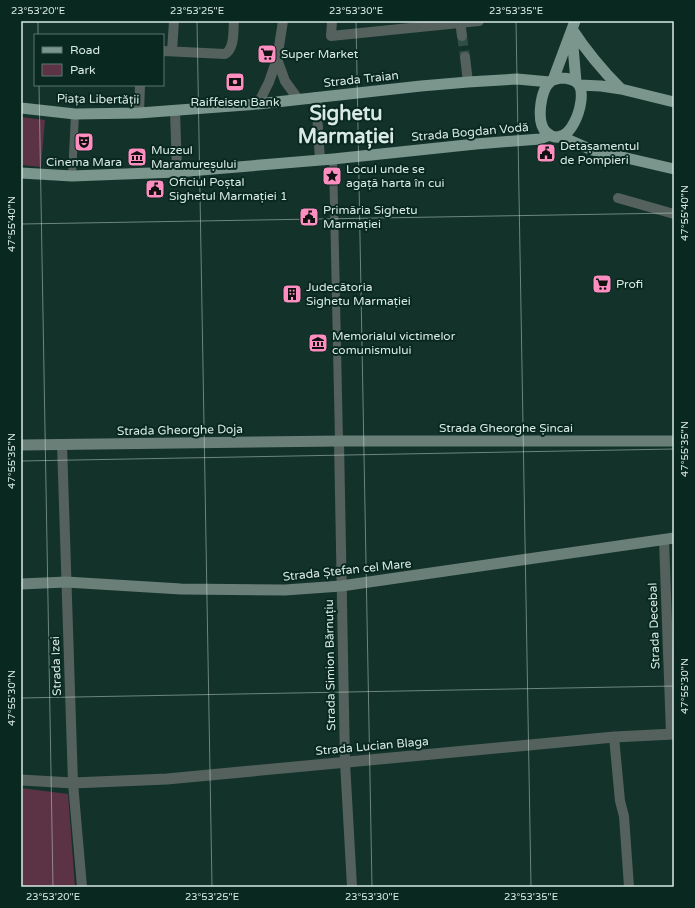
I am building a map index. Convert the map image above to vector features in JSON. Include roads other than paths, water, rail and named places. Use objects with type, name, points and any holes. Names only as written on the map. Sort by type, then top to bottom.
[{"type":"main road","points":[[574,25],[552,81],[544,96],[540,116],[541,125],[555,136],[592,150],[674,169]]},
{"type":"main road","points":[[555,136],[568,132],[573,126],[576,119],[581,94],[578,84],[574,25]]},
{"type":"main road","points":[[574,25],[587,52],[621,89]]},
{"type":"main road","points":[[552,81],[566,78],[578,84],[621,89],[674,102]]},
{"type":"main road","name":"Strada Traian","points":[[176,111],[468,82],[517,79],[552,81]]},
{"type":"main road","name":"Piața Libertății","points":[[21,108],[75,114],[176,111]]},
{"type":"main road","name":"Strada Bogdan Vodă","points":[[72,176],[177,172],[333,159],[540,139],[555,136]]},
{"type":"main road","points":[[21,173],[72,176]]},
{"type":"main road","name":"Strada Gheorghe Șincai","points":[[339,442],[674,441]]},
{"type":"main road","name":"Strada Gheorghe Doja","points":[[21,445],[339,442]]},
{"type":"main road","name":"Strada Ștefan cel Mare","points":[[21,584],[66,582],[181,589],[285,590],[342,586],[669,539]]},
{"type":"street","points":[[174,21],[167,51],[225,54],[229,52],[231,46],[234,21]]},
{"type":"street","points":[[258,104],[269,82],[277,58],[283,21]]},
{"type":"street","points":[[332,21],[331,36],[479,21]]},
{"type":"street","points":[[460,22],[462,36]]},
{"type":"street","points":[[464,57],[468,82]]},
{"type":"street","points":[[277,58],[285,81],[298,99]]},
{"type":"street","points":[[139,113],[140,86]]},
{"type":"street","points":[[316,97],[320,160]]},
{"type":"street","points":[[176,111],[177,172]]},
{"type":"street","points":[[72,176],[75,114]]},
{"type":"street","points":[[333,159],[339,442]]},
{"type":"street","points":[[618,198],[674,214]]},
{"type":"street","name":"Strada Simion Bărnuțiu","points":[[339,442],[345,762],[352,887]]},
{"type":"street","name":"Strada Izei","points":[[62,444],[73,783],[82,887]]},
{"type":"street","name":"Strada Decebal","points":[[669,539],[673,734]]},
{"type":"street","name":"Strada Lucian Blaga","points":[[21,780],[73,783],[167,778],[614,737],[673,734]]},
{"type":"street","points":[[614,737],[620,801],[624,816],[629,887]]},
{"type":"tunnel","points":[[462,36],[465,57]]},
{"type":"place","name":"Super Market","points":[[267,54]]},
{"type":"place","name":"Raiffeisen Bank","points":[[235,82]]},
{"type":"place","name":"Cinema Mara","points":[[84,142]]},
{"type":"place","name":"Detașamentul de Pompieri","points":[[546,153]]},
{"type":"place","name":"Muzeul Maramureșului","points":[[137,157]]},
{"type":"place","name":"Locul unde se agață harta în cui","points":[[332,176]]},
{"type":"place","name":"Oficiul Poștal Sighetul Marmației 1","points":[[155,189]]},
{"type":"place","name":"Primăria Sighetu Marmației","points":[[309,217]]},
{"type":"place","name":"Profi","points":[[602,284]]},
{"type":"place","name":"Judecătoria Sighetu Marmației","points":[[292,294]]},
{"type":"place","name":"Memorialul victimelor comunismului","points":[[318,343]]},
{"type":"district","name":"Sighetu Marmației","points":[[346,126]]}]
